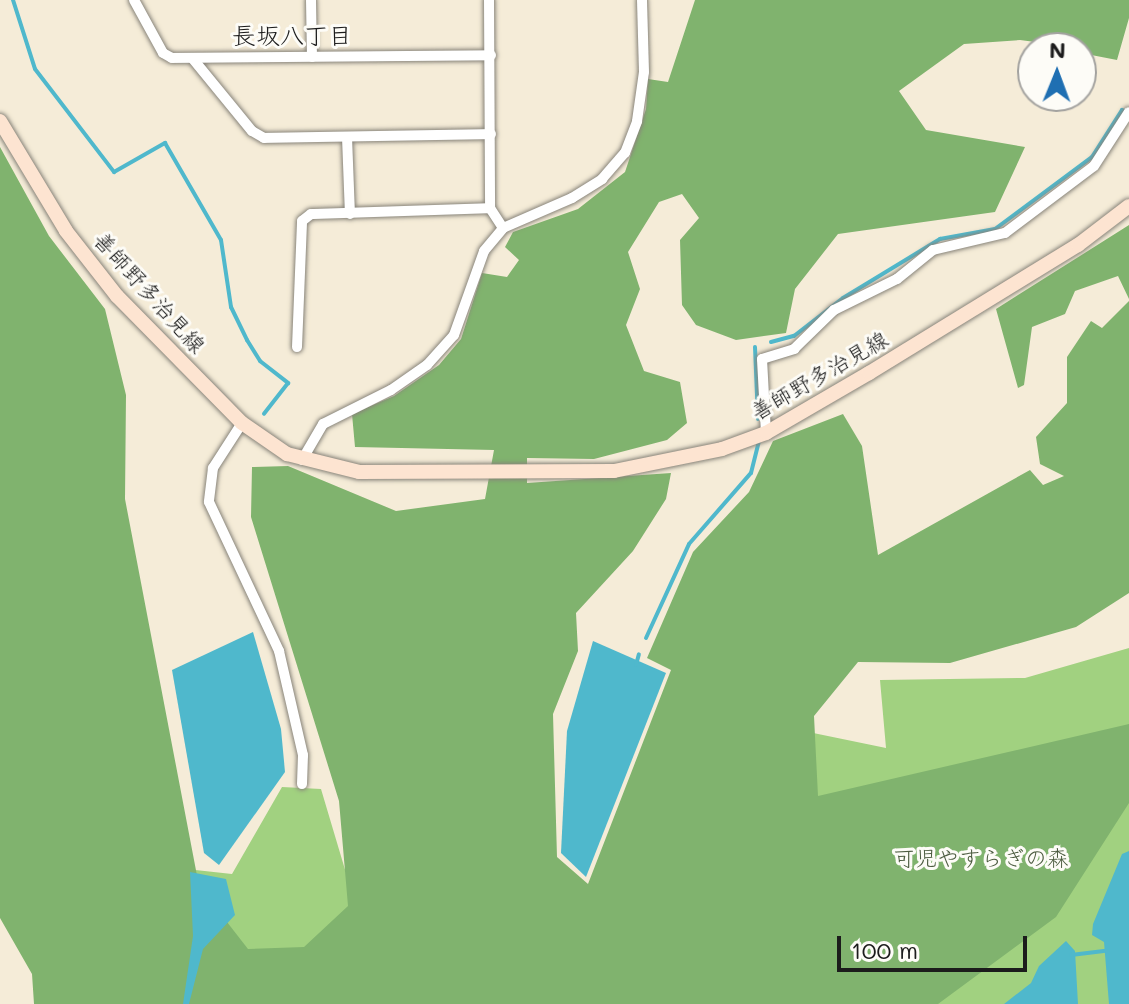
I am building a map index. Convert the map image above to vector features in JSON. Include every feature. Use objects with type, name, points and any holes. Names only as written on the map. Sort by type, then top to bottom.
[{"type":"main road","name":"善師野多治見線","points":[[0,121],[66,231],[117,296],[242,423],[302,460],[388,474],[614,471],[670,463],[766,433],[1078,245],[1129,206]]},
{"type":"street","points":[[134,0],[163,53],[193,59],[491,55]]},
{"type":"street","points":[[311,0],[312,57]]},
{"type":"street","points":[[489,0],[490,208],[503,228]]},
{"type":"street","points":[[302,460],[323,424],[391,390],[427,365],[454,335],[484,251],[503,228],[572,198],[602,179],[625,153],[637,121],[644,72],[642,0]]},
{"type":"street","points":[[193,59],[252,131],[264,138],[491,134]]},
{"type":"street","points":[[766,433],[762,359],[794,349],[834,310],[897,279],[933,250],[1005,233],[1094,166],[1126,116]]},
{"type":"street","points":[[347,137],[350,214]]},
{"type":"street","points":[[297,347],[302,221],[311,214],[490,208]]},
{"type":"street","points":[[242,423],[213,468],[209,502],[279,651],[303,755],[302,784]]},
{"type":"green space","points":[[695,0],[1129,0],[1129,18],[1117,60],[1097,56],[1097,32],[1017,32],[1017,40],[964,44],[899,91],[926,130],[1025,147],[995,212],[838,234],[795,289],[786,333],[736,340],[696,325],[682,305],[680,240],[699,218],[682,194],[659,202],[628,252],[640,289],[626,325],[644,371],[680,382],[687,423],[667,440],[594,459],[527,458],[527,483],[671,473],[666,499],[633,551],[576,613],[578,651],[553,714],[557,857],[588,884],[671,670],[647,658],[693,552],[749,492],[773,441],[843,414],[862,446],[878,555],[1030,470],[1043,485],[1064,476],[1040,464],[1036,437],[1067,403],[1067,357],[1091,321],[1102,328],[1129,301],[1129,593],[1076,627],[950,663],[858,662],[814,716],[818,796],[1129,724],[1129,803],[1056,917],[938,1004],[34,1004],[32,974],[0,918],[0,147],[49,236],[105,309],[126,395],[125,499],[199,886],[248,949],[304,947],[348,906],[339,801],[251,517],[252,467],[288,466],[396,511],[485,499],[494,450],[355,447],[352,414],[394,396],[439,365],[461,339],[482,273],[507,277],[519,260],[505,247],[513,232],[578,209],[625,172],[646,109],[648,79],[668,82]]},
{"type":"green space","points":[[1129,225],[1129,299],[1118,276],[1075,291],[1065,314],[1032,327],[1024,385],[1018,388],[996,309]]},
{"type":"green space","name":"可児やすらぎの森","points":[[1129,648],[1129,1004],[694,1004],[789,728],[886,748],[880,680],[1025,678]]},
{"type":"green space","points":[[282,787],[321,789],[385,1004],[70,1004],[168,867],[232,874]]},
{"type":"water","points":[[253,632],[281,729],[285,772],[219,865],[204,853],[172,670]]},
{"type":"water","points":[[593,641],[666,673],[586,877],[561,853],[567,731]]},
{"type":"water","points":[[1129,851],[1129,1004],[1109,1004],[1104,942],[1092,935],[1093,924],[1122,854]]},
{"type":"water","points":[[190,872],[226,879],[235,915],[203,949],[189,1004],[183,1004],[193,936]]},
{"type":"water","points":[[1066,941],[1075,951],[1078,1004],[1004,1004],[1031,983],[1039,966]]},
{"type":"waterway","points":[[13,0],[35,69],[114,172],[165,143],[221,240],[231,307],[247,340],[260,361],[288,383],[264,414]]},
{"type":"waterway","points":[[771,342],[794,336],[843,298],[940,239],[995,229],[1092,157],[1122,110],[1128,113]]},
{"type":"waterway","points":[[755,347],[758,419]]},
{"type":"waterway","points":[[646,638],[689,544],[751,473],[759,442]]},
{"type":"waterway","points":[[636,665],[639,654]]},
{"type":"waterway","points":[[1071,955],[1106,951]]},
{"type":"district","name":"長坂八丁目","points":[[292,35]]}]
